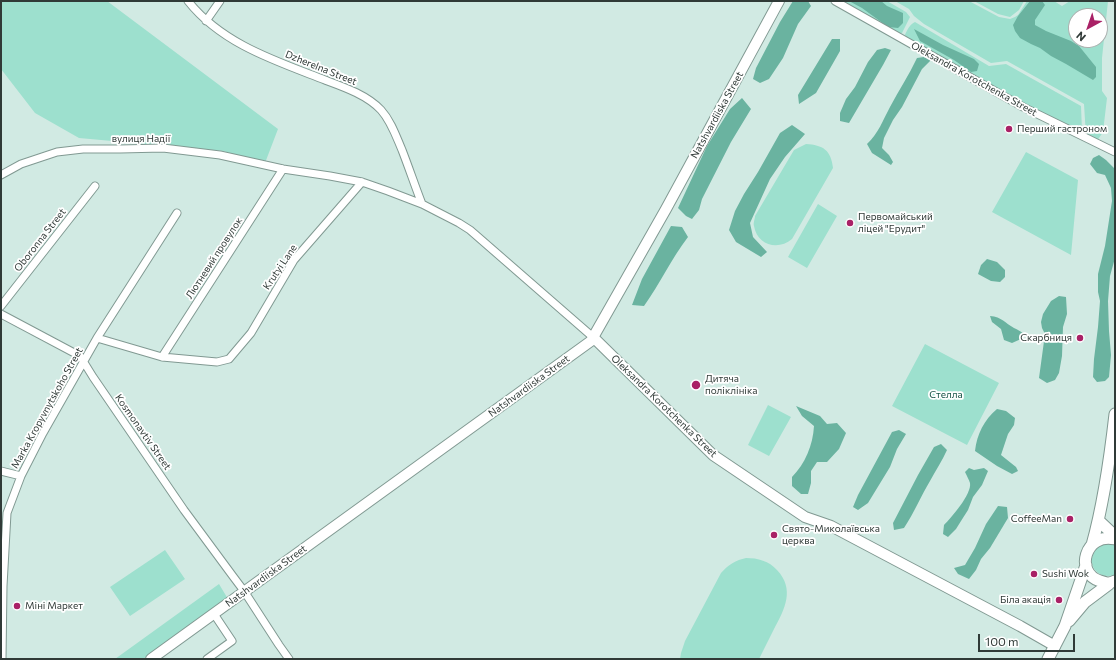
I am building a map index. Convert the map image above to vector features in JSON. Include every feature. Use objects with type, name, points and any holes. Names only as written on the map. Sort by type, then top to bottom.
[{"type":"main road","points":[[1092,545],[1099,520],[1110,456],[1115,414]]},
{"type":"main road","points":[[1099,520],[1115,536]]},
{"type":"main road","points":[[1048,659],[1065,626],[1086,565],[1086,553],[1092,545],[1103,538],[1115,539]]},
{"type":"main road","points":[[1086,565],[1090,574],[1096,580],[1112,582]]},
{"type":"main road","points":[[1065,626],[1086,602],[1112,582]]},
{"type":"street","name":"Dzherelna Street","points":[[188,1],[206,21],[241,45],[267,57],[348,88],[380,108],[390,122],[422,204]]},
{"type":"street","points":[[206,21],[220,1]]},
{"type":"street","name":"Natshvardiiska Street","points":[[151,659],[594,338],[779,1]]},
{"type":"street","name":"Oleksandra Korotchenka Street","points":[[835,1],[1023,107],[1115,152]]},
{"type":"street","name":"вулиця Надії","points":[[1,175],[21,164],[57,152],[83,149],[163,148],[220,155],[283,169]]},
{"type":"street","name":"Oleksandra Korotchenka Street","points":[[283,169],[362,182],[422,204],[460,223],[470,230],[594,338],[713,455],[805,518],[831,526],[1055,646]]},
{"type":"street","name":"Лютневий провулок","points":[[162,357],[283,169]]},
{"type":"street","name":"Krutyi Lane","points":[[162,357],[217,362],[229,359],[251,333],[294,260],[362,182]]},
{"type":"street","name":"Oboronna Street","points":[[1,306],[95,186]]},
{"type":"street","name":"Marka Kropyvnytskoho Street","points":[[2,659],[2,586],[7,513],[21,476],[43,433],[97,338],[176,213]]},
{"type":"street","name":"Kosmonavtiv Street","points":[[1,314],[80,356],[184,510],[244,591],[289,659]]},
{"type":"street","points":[[97,338],[162,357]]},
{"type":"street","points":[[1,471],[21,476]]},
{"type":"street","points":[[207,659],[232,641],[214,614]]},
{"type":"green space","points":[[1,1],[107,1],[278,129],[265,163],[223,151],[79,138],[35,113],[1,69]]},
{"type":"green space","points":[[793,1],[808,1],[811,6],[798,24],[783,58],[769,79],[760,83],[753,79],[756,68],[780,22]]},
{"type":"green space","points":[[841,1],[887,1],[906,12],[910,17],[902,33],[898,34]]},
{"type":"green space","points":[[849,1],[881,1],[887,6],[903,13],[903,23],[898,28],[888,27],[862,8]]},
{"type":"green space","points":[[895,1],[969,1],[999,17],[1010,19],[1018,15],[1027,1],[1054,1],[1062,6],[1070,1],[1108,1],[1107,8],[1068,8],[1068,48],[1103,48],[1102,91],[1107,98],[1103,132],[1097,141],[1086,136],[1084,104],[1007,61],[991,63],[924,24],[914,16],[909,9]]},
{"type":"green space","points":[[974,1],[1024,1],[1019,10],[1010,17],[998,14]]},
{"type":"green space","points":[[1030,1],[1042,1],[1045,5],[1035,20],[1035,25],[1068,40],[1068,48],[1081,48],[1096,67],[1096,77],[1093,80],[1040,48],[1020,38],[1013,25]]},
{"type":"green space","points":[[915,22],[989,66],[1006,64],[1081,106],[1082,131],[1080,133],[1028,108],[906,38],[905,35],[908,29]]},
{"type":"green space","points":[[914,29],[943,45],[974,59],[979,64],[977,71],[971,72],[954,60],[920,41]]},
{"type":"green space","points":[[832,39],[840,39],[840,51],[816,93],[799,104],[798,95]]},
{"type":"green space","points":[[885,48],[891,50],[849,123],[840,121],[840,113],[846,99],[855,87],[868,62],[877,50]]},
{"type":"green space","points":[[924,57],[931,60],[922,69],[884,138],[882,148],[893,162],[891,165],[872,153],[867,144],[880,127],[917,58]]},
{"type":"green space","points":[[742,98],[751,109],[731,142],[702,199],[699,210],[692,219],[686,216],[678,208],[707,146],[730,109]]},
{"type":"green space","points":[[792,125],[805,134],[785,157],[770,179],[750,223],[753,237],[767,252],[761,257],[736,242],[729,230],[735,211],[780,133]]},
{"type":"green space","points":[[806,144],[821,147],[825,150],[830,157],[833,168],[792,239],[781,245],[769,244],[759,238],[756,233],[754,225],[755,216],[794,150]]},
{"type":"green space","points":[[1026,152],[1078,180],[1071,255],[992,212]]},
{"type":"green space","points":[[1099,155],[1115,169],[1115,258],[1110,276],[1108,301],[1111,355],[1109,377],[1105,381],[1097,382],[1093,377],[1100,301],[1098,292],[1098,274],[1105,246],[1112,201],[1111,188],[1105,175],[1097,173],[1090,164],[1093,158]]},
{"type":"green space","points":[[818,204],[837,216],[807,268],[788,257]]},
{"type":"green space","points":[[671,226],[682,227],[688,237],[644,306],[632,305],[642,279]]},
{"type":"green space","points":[[987,259],[997,262],[1005,270],[1005,277],[1000,282],[991,281],[978,274],[981,265]]},
{"type":"green space","points":[[1059,296],[1066,297],[1067,314],[1063,327],[1062,356],[1059,373],[1055,380],[1047,383],[1039,378],[1045,334],[1041,322],[1043,314],[1051,301]]},
{"type":"green space","points":[[990,316],[1000,319],[1023,333],[1021,339],[1012,343],[1004,340],[1001,329],[992,322]]},
{"type":"green space","name":"Стелла","points":[[925,344],[999,383],[967,445],[892,406]]},
{"type":"green space","points":[[768,405],[791,417],[769,456],[748,445]]},
{"type":"green space","points":[[796,406],[820,416],[827,424],[837,423],[846,433],[839,449],[827,462],[817,462],[811,471],[811,483],[808,494],[801,494],[792,486],[792,477],[797,472],[808,454],[814,426],[802,416]]},
{"type":"green space","points":[[997,409],[1006,411],[1015,418],[1014,425],[1008,434],[1001,455],[1016,467],[1018,471],[1012,474],[975,451],[977,439],[982,428],[988,418]]},
{"type":"green space","points":[[899,430],[906,434],[897,449],[890,467],[868,503],[858,510],[853,507],[858,495],[892,432]]},
{"type":"green space","points":[[941,444],[947,450],[941,462],[904,528],[894,530],[893,523],[918,475],[934,447]]},
{"type":"green space","points":[[969,468],[974,470],[984,468],[988,471],[982,485],[973,497],[968,510],[956,529],[948,537],[943,534],[944,525],[960,506],[968,493],[970,483],[965,472]]},
{"type":"green space","points":[[998,506],[1007,507],[1008,518],[969,579],[958,574],[954,568],[965,565],[986,524]]},
{"type":"green space","points":[[1102,544],[1115,544],[1115,575],[1101,575],[1093,567],[1093,555],[1096,549]]},
{"type":"green space","points":[[165,550],[185,579],[130,616],[110,587]]},
{"type":"green space","points":[[746,558],[763,561],[770,564],[777,570],[786,584],[787,592],[785,607],[759,659],[680,659],[685,641],[721,573],[732,563]]},
{"type":"green space","points":[[219,584],[228,599],[143,659],[115,659]]},
{"type":"place","name":"Перший гастроном","points":[[1009,129]]},
{"type":"place","name":"Первомайський ліцей \"Ерудит\"","points":[[850,223]]},
{"type":"place","name":"Скарбниця","points":[[1080,338]]},
{"type":"place","name":"Дитяча поліклініка","points":[[696,385]]},
{"type":"place","name":"CoffeeMan","points":[[1070,519]]},
{"type":"place","name":"Свято-Миколаївська церква","points":[[774,535]]},
{"type":"place","name":"Sushi Wok","points":[[1034,574]]},
{"type":"place","name":"Біла акація","points":[[1059,600]]},
{"type":"place","name":"Міні Маркет","points":[[17,606]]}]
